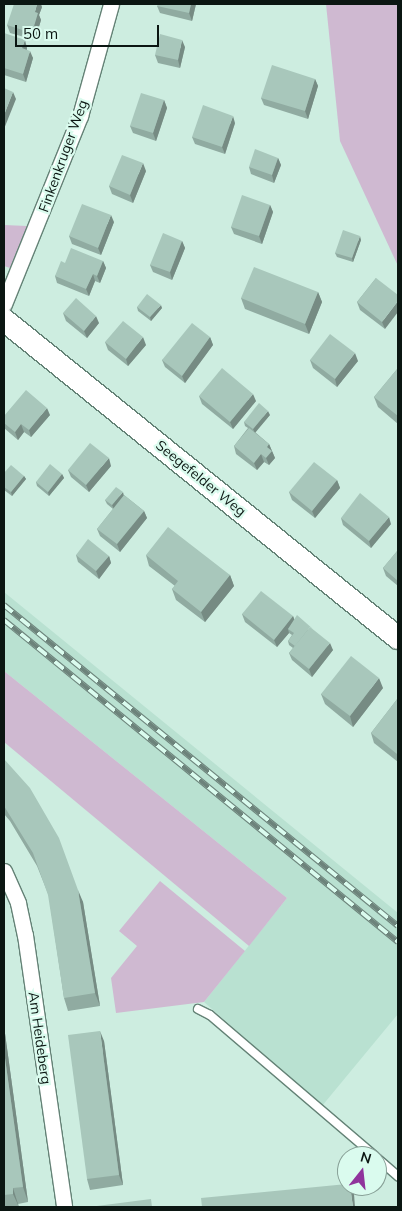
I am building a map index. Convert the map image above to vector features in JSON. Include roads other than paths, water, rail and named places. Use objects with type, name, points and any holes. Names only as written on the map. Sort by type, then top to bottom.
[{"type":"street","name":"Finkenkruger Weg","points":[[4,304],[80,116],[111,4]]},
{"type":"street","name":"Seegefelder Weg","points":[[4,320],[398,638]]},
{"type":"street","name":"Am Heideberg","points":[[4,871],[18,903],[25,934],[64,1207]]},
{"type":"lane","points":[[198,1009],[210,1015],[363,1146]]},
{"type":"lane","points":[[387,1166],[398,1176]]},
{"type":"railway","points":[[4,605],[398,926]]},
{"type":"railway","points":[[4,620],[398,942]]}]
